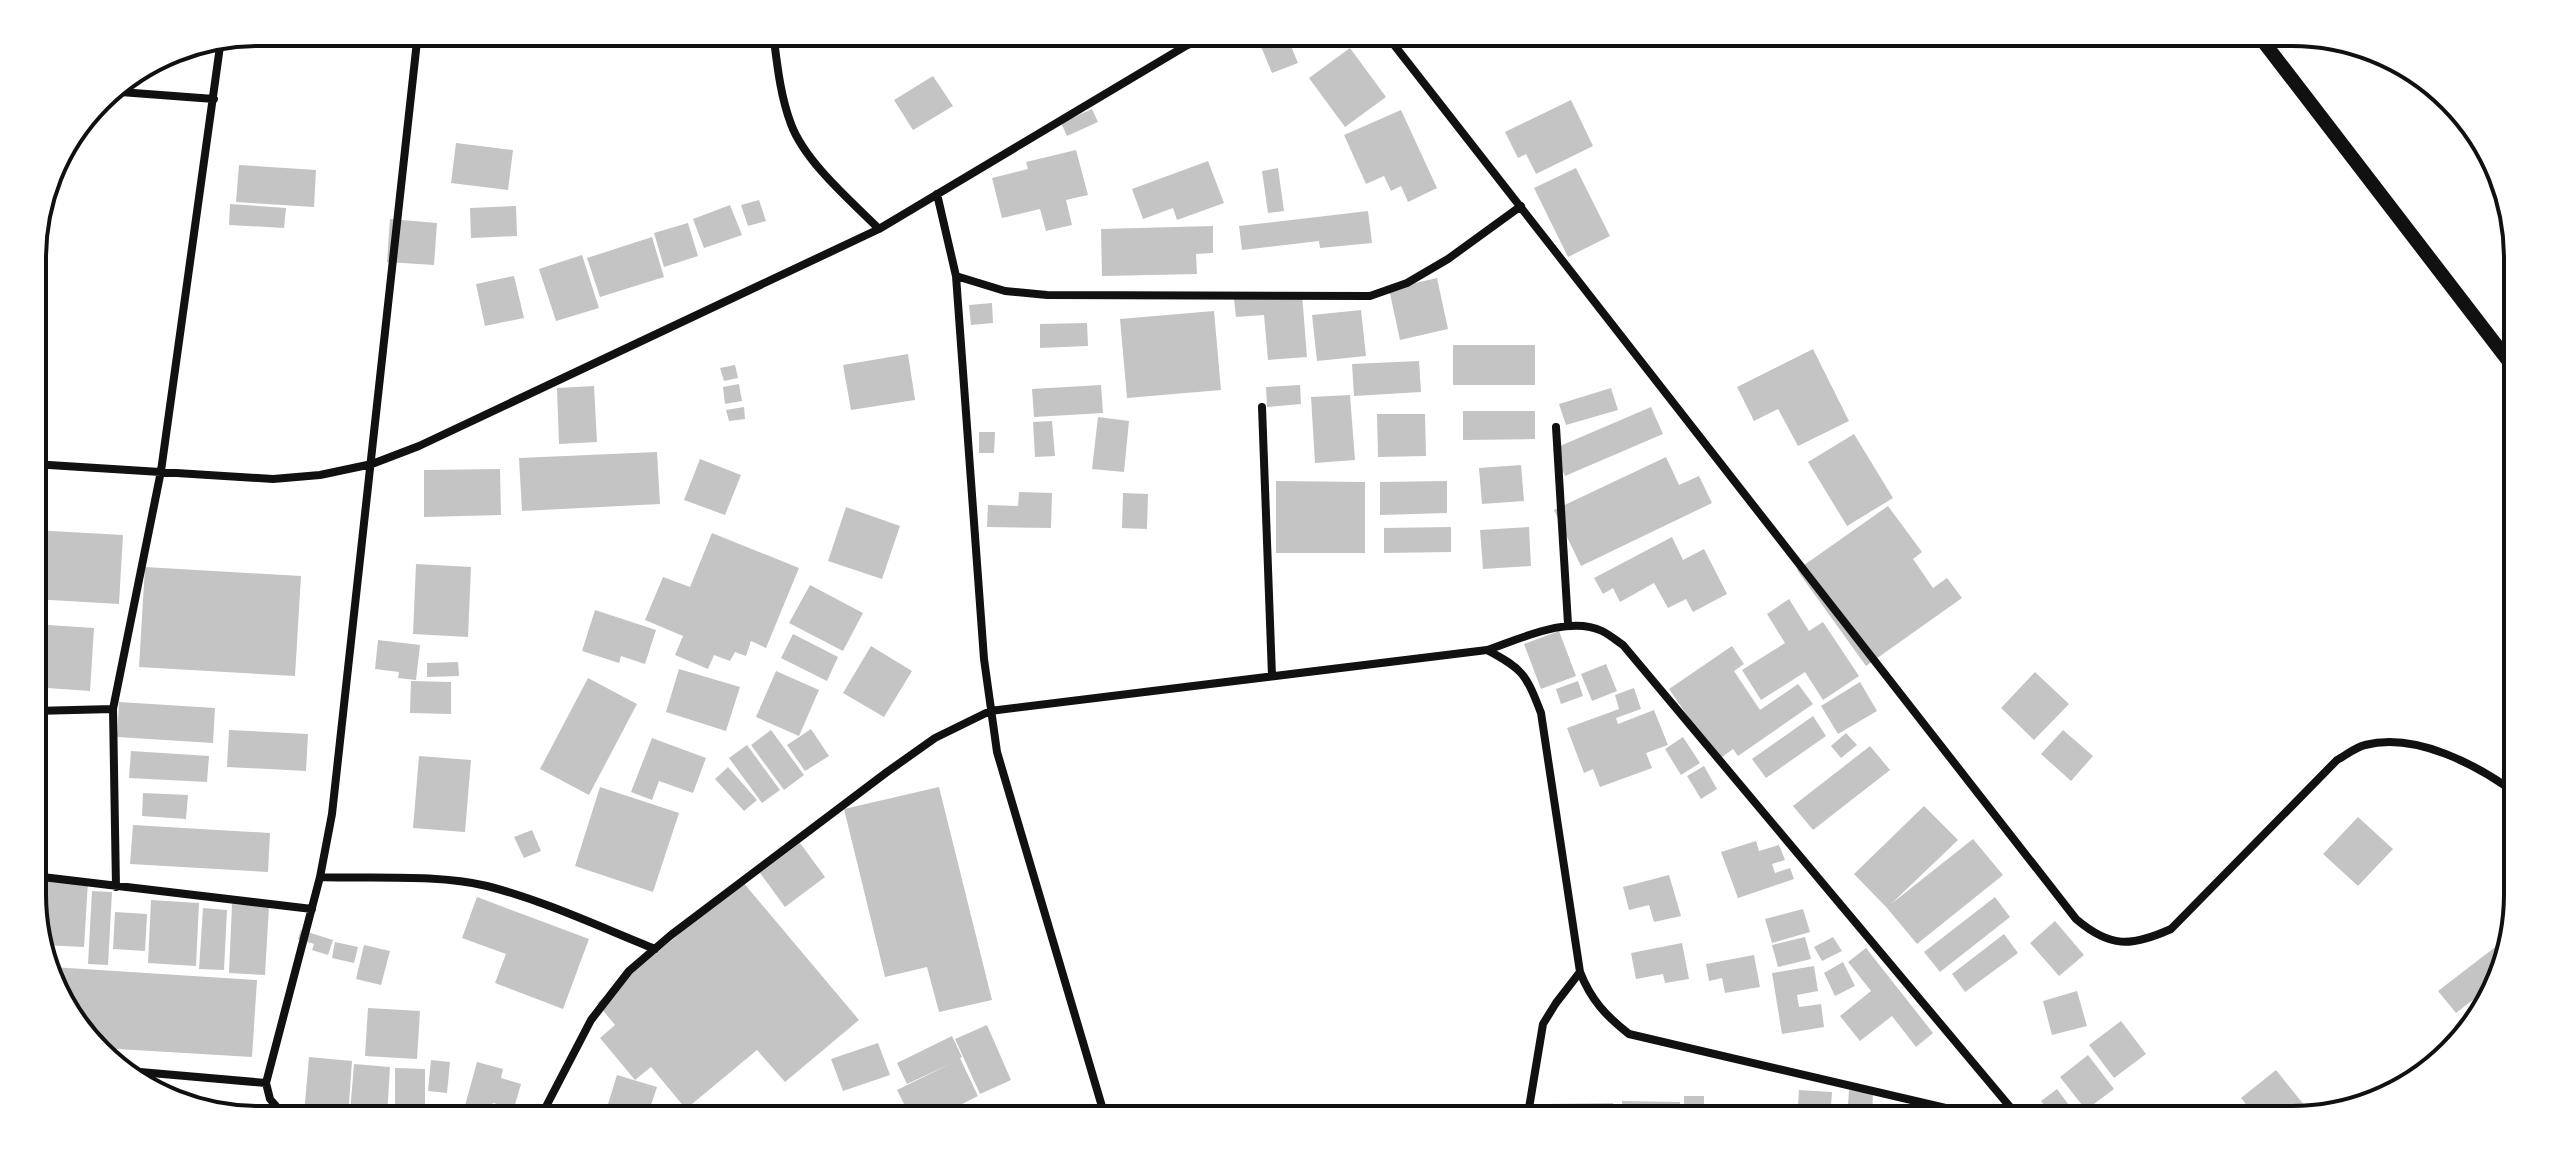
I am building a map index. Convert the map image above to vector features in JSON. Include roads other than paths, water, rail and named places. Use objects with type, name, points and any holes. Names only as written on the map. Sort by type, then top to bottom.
[{"type":"street","points":[[276,1106],[270,1099],[266,1083],[320,877],[332,814],[417,46]]},
{"type":"street","points":[[775,46],[792,127],[819,169],[879,229]]},
{"type":"street","points":[[46,465],[273,479],[320,475],[372,464],[419,446],[879,229],[1186,46]]},
{"type":"street","points":[[1395,46],[2076,919],[2095,935],[2124,943],[2151,939],[2171,929],[2337,760],[2363,745],[2395,742],[2441,751],[2504,785]]},
{"type":"street","points":[[2267,46],[2504,355]]},
{"type":"street","points":[[116,887],[113,709],[161,471],[220,50]]},
{"type":"street","points":[[126,92],[214,99]]},
{"type":"street","points":[[937,194],[956,276],[984,659],[997,752],[1102,1106]]},
{"type":"street","points":[[956,276],[1005,291],[1047,295],[1370,296],[1407,283],[1434,267],[1521,206]]},
{"type":"street","points":[[1262,407],[1272,676]]},
{"type":"street","points":[[1556,427],[1568,624]]},
{"type":"street","points":[[546,1106],[591,1020],[629,971],[887,772],[935,738],[990,711],[1487,650],[1568,624],[1602,630],[1623,645],[2009,1106]]},
{"type":"street","points":[[1487,650],[1516,665],[1531,687],[1541,713],[1580,972],[1588,993],[1604,1014],[1629,1034],[1937,1106]]},
{"type":"street","points":[[46,711],[113,709]]},
{"type":"street","points":[[320,877],[434,880],[484,886],[545,904],[655,949]]},
{"type":"street","points":[[46,878],[312,909]]},
{"type":"street","points":[[1529,1106],[1543,1024],[1580,972]]},
{"type":"street","points":[[144,1072],[266,1083]]}]
